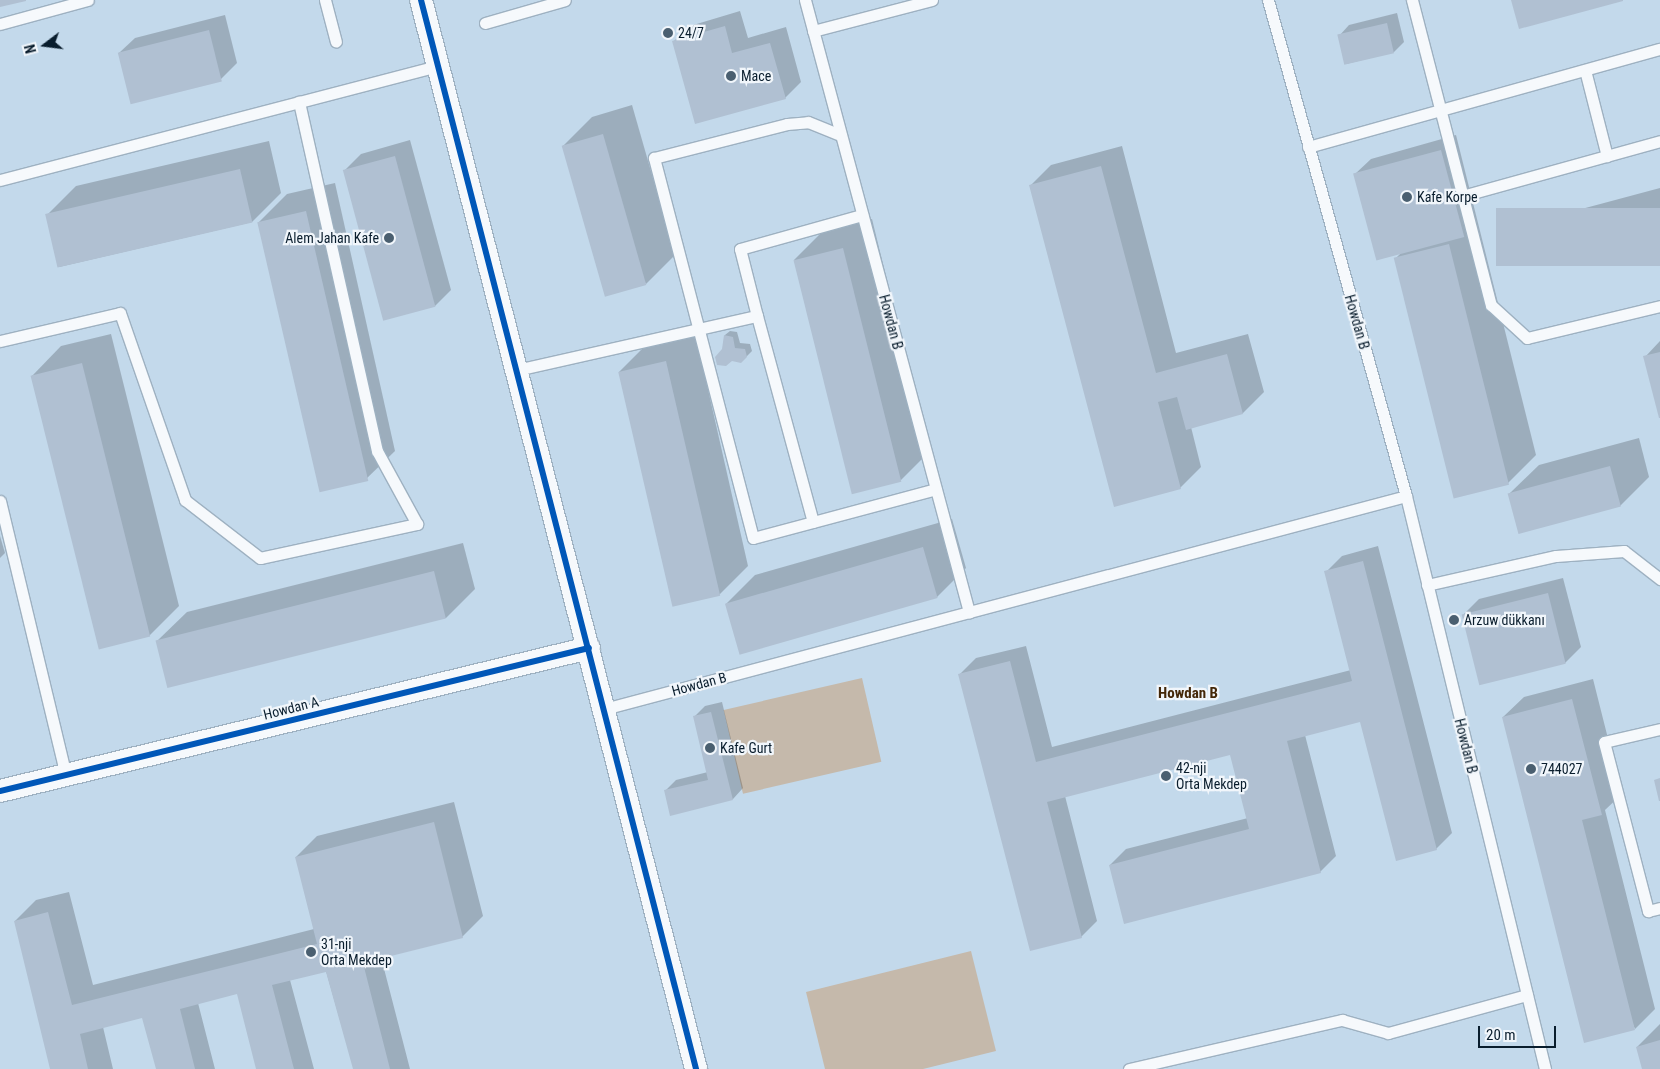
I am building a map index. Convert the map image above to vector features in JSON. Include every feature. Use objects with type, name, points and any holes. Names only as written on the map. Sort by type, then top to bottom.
[{"type":"street","points":[[421,0],[696,1069]]},
{"type":"street","name":"Howdan A","points":[[0,791],[589,648]]},
{"type":"lane","points":[[0,24],[88,0]]},
{"type":"lane","points":[[325,0],[336,42]]},
{"type":"lane","points":[[485,23],[565,0]]},
{"type":"lane","name":"Howdan B","points":[[805,0],[969,612]]},
{"type":"lane","points":[[813,31],[932,0]]},
{"type":"lane","name":"Howdan B","points":[[1268,0],[1406,496],[1545,1069]]},
{"type":"lane","points":[[1412,0],[1491,305],[1527,338],[1660,306]]},
{"type":"lane","points":[[1308,147],[1660,49]]},
{"type":"lane","points":[[0,180],[438,66]]},
{"type":"lane","points":[[1585,70],[1607,156]]},
{"type":"lane","points":[[0,341],[120,313],[185,500],[260,558],[417,524],[377,451],[299,102]]},
{"type":"lane","points":[[841,135],[808,122],[787,124],[654,158],[752,538],[936,489]]},
{"type":"lane","points":[[1462,196],[1660,141]]},
{"type":"lane","points":[[813,522],[740,249],[862,215]]},
{"type":"lane","points":[[517,370],[699,331],[757,316]]},
{"type":"lane","name":"Howdan B","points":[[604,709],[1406,496]]},
{"type":"lane","points":[[0,501],[66,775]]},
{"type":"lane","points":[[1427,585],[1556,556],[1624,551],[1660,579]]},
{"type":"lane","points":[[1660,729],[1604,742],[1648,912],[1660,908]]},
{"type":"lane","points":[[1129,1069],[1342,1020],[1388,1033],[1527,995]]},
{"type":"shaded area","points":[[862,678],[881,762],[743,794],[724,710]]},
{"type":"shaded area","points":[[971,951],[996,1051],[923,1069],[825,1069],[806,992]]},
{"type":"building","points":[[0,0],[26,0],[26,1],[0,7]]},
{"type":"building","points":[[1511,0],[1623,0],[1623,1],[1519,29]]},
{"type":"building","points":[[1387,23],[1394,53],[1344,65],[1337,34]]},
{"type":"building","name":"Mace","points":[[725,26],[732,53],[770,43],[786,99],[695,124],[672,41]]},
{"type":"building","points":[[209,30],[222,81],[131,104],[118,53]]},
{"type":"building","points":[[603,134],[646,285],[605,297],[562,146]]},
{"type":"building","name":"Kafe Korpe","points":[[1441,150],[1464,237],[1376,260],[1353,174]]},
{"type":"building","name":"Alem Jahan Kafe","points":[[395,156],[435,307],[383,321],[343,170]]},
{"type":"building","points":[[1101,166],[1156,373],[1227,354],[1243,414],[1186,430],[1177,397],[1158,402],[1181,489],[1114,507],[1029,185]]},
{"type":"building","points":[[240,169],[252,223],[57,268],[45,214]]},
{"type":"building","points":[[1496,208],[1660,208],[1660,266],[1496,266]]},
{"type":"building","points":[[306,211],[368,481],[320,492],[257,222]]},
{"type":"building","points":[[1449,244],[1509,485],[1454,498],[1394,258]]},
{"type":"building","points":[[843,248],[901,482],[852,494],[794,260]]},
{"type":"building","points":[[724,335],[733,337],[735,348],[745,349],[747,357],[741,363],[732,361],[726,366],[717,365],[715,357],[722,349]]},
{"type":"building","points":[[1660,352],[1660,418],[1659,418],[1643,356]]},
{"type":"building","points":[[666,361],[720,596],[672,607],[618,372]]},
{"type":"building","points":[[82,363],[150,637],[99,649],[31,376]]},
{"type":"building","points":[[1610,466],[1621,507],[1518,534],[1508,493]]},
{"type":"building","points":[[923,547],[938,598],[740,655],[725,604]]},
{"type":"building","points":[[1363,561],[1437,850],[1396,861],[1360,722],[1287,741],[1321,873],[1124,924],[1109,865],[1249,829],[1230,755],[1047,802],[1082,938],[1030,951],[958,674],[1010,661],[1036,762],[1352,681],[1324,571]]},
{"type":"building","points":[[434,571],[446,619],[167,688],[156,640]]},
{"type":"building","points":[[1548,593],[1566,664],[1479,685],[1462,615]]},
{"type":"building","points":[[1572,699],[1602,815],[1582,820],[1635,1030],[1584,1043],[1502,717]]},
{"type":"building","name":"Kafe Gurt","points":[[711,712],[733,800],[670,816],[664,790],[708,780],[693,716]]},
{"type":"building","points":[[1660,778],[1660,801],[1659,801],[1654,780]]},
{"type":"building","points":[[434,822],[463,938],[363,963],[390,1069],[353,1069],[326,972],[272,985],[294,1069],[256,1069],[237,994],[180,1009],[195,1069],[156,1069],[142,1018],[80,1034],[88,1069],[50,1069],[14,921],[48,912],[72,1005],[317,944],[295,857]]},
{"type":"building","points":[[1660,1040],[1660,1069],[1642,1069],[1636,1047]]},
{"type":"cycle path","points":[[421,0],[696,1069]]},
{"type":"cycle path","points":[[0,791],[589,648]]},
{"type":"place","name":"24/7","points":[[668,33]]},
{"type":"place","name":"Mace","points":[[731,76]]},
{"type":"place","name":"Kafe Korpe","points":[[1407,197]]},
{"type":"place","name":"Alem Jahan Kafe","points":[[389,238]]},
{"type":"place","name":"Arzuw dükkanı","points":[[1454,620]]},
{"type":"place","name":"Kafe Gurt","points":[[710,748]]},
{"type":"place","name":"744027","points":[[1531,769]]},
{"type":"place","name":"42-nji Orta Mekdep","points":[[1166,776]]},
{"type":"place","name":"31-nji Orta Mekdep","points":[[311,952]]},
{"type":"district","name":"Howdan B","points":[[1188,694]]}]
